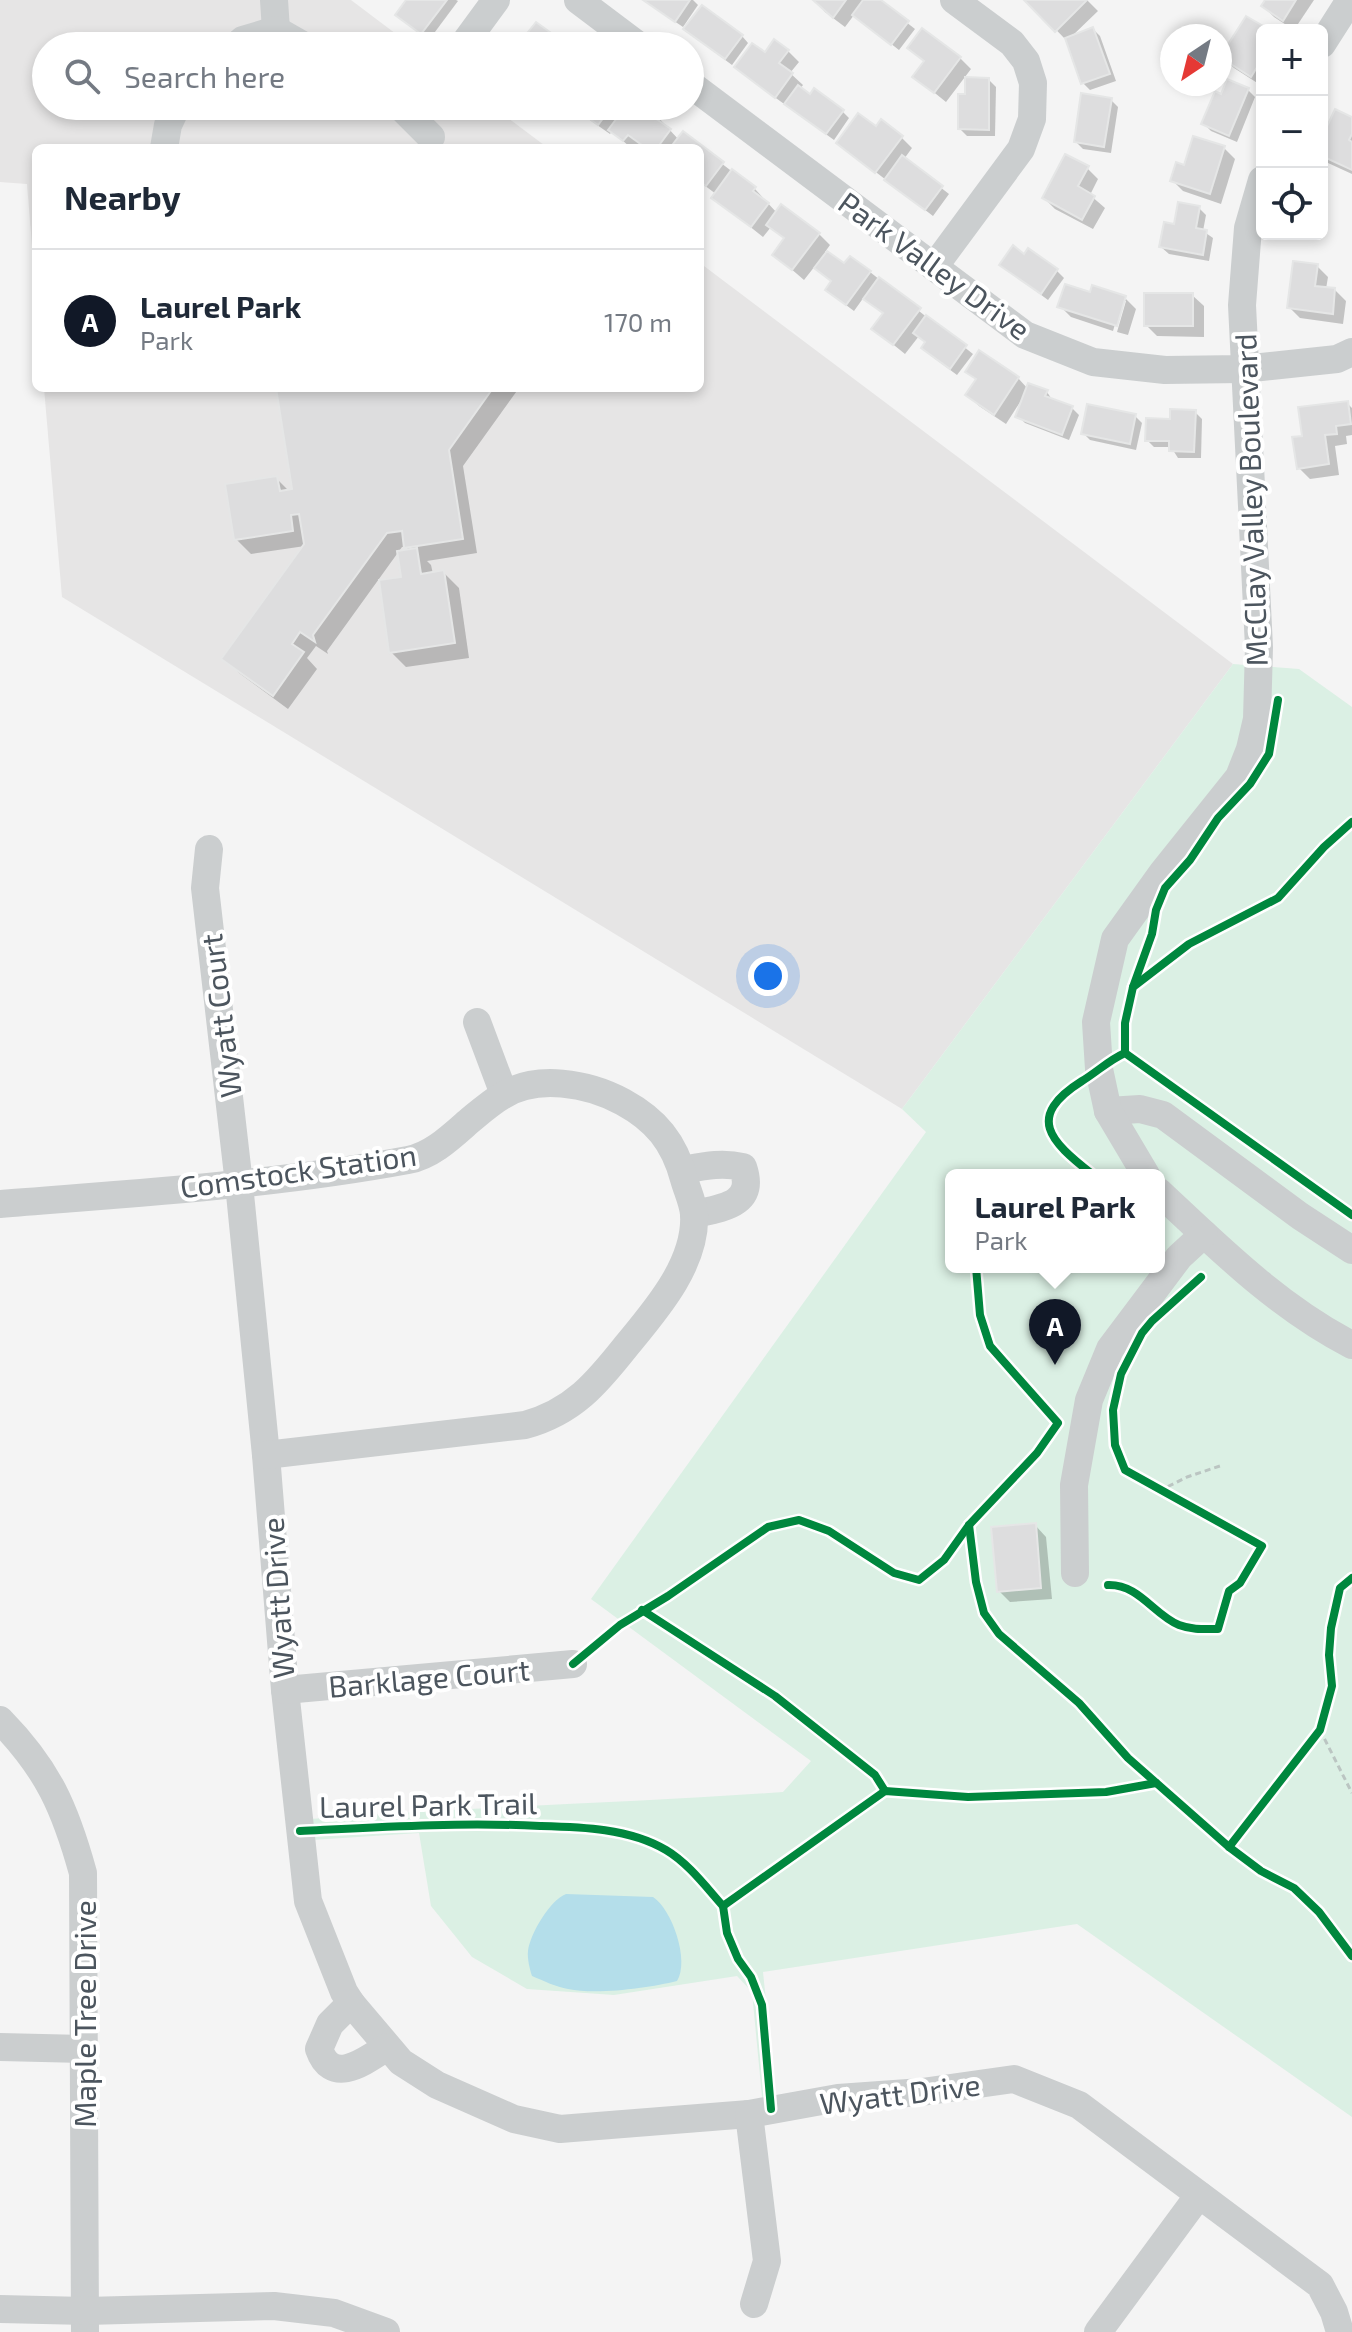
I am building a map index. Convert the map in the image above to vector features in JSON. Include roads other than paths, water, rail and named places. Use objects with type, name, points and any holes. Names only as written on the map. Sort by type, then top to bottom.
[{"type":"street","points":[[274,0],[276,30]]},
{"type":"street","points":[[473,32],[496,0]]},
{"type":"street","points":[[578,0],[620,32]]},
{"type":"street","points":[[934,267],[1021,149],[1032,119],[1033,83],[1026,61],[1012,43],[954,0]]},
{"type":"street","points":[[1328,35],[1350,0]]},
{"type":"street","points":[[269,32],[280,32]]},
{"type":"street","name":"Park Valley Drive","points":[[704,94],[1025,335],[1093,362],[1165,370],[1243,369],[1337,359],[1352,352]]},
{"type":"street","points":[[165,144],[170,120]]},
{"type":"street","points":[[414,120],[431,137]]},
{"type":"street","name":"McClay Valley Boulevard","points":[[1142,1169],[1108,1111],[1099,1069],[1096,1022],[1115,939],[1163,872],[1239,777],[1257,719],[1259,647],[1242,305],[1248,228],[1256,201]]},
{"type":"street","name":"Wyatt Court","points":[[209,849],[205,888],[239,1184]]},
{"type":"street","points":[[477,1022],[504,1094]]},
{"type":"street","name":"Comstock Station","points":[[0,1204],[239,1184],[412,1160],[443,1144],[504,1094],[542,1082],[593,1089],[621,1101],[651,1120],[678,1155],[694,1214],[691,1237],[681,1268],[664,1301],[572,1406],[545,1420],[525,1425],[266,1455]]},
{"type":"street","points":[[1108,1111],[1140,1109],[1163,1115],[1288,1208],[1352,1250]]},
{"type":"street","points":[[682,1170],[718,1163],[732,1165],[743,1167],[748,1181],[744,1194],[736,1201],[694,1214]]},
{"type":"street","name":"Wyatt Drive","points":[[239,1184],[285,1690],[308,1901],[344,1992],[401,2062],[437,2085],[514,2119],[560,2129],[749,2114],[838,2098],[922,2092],[1014,2079],[1079,2105],[1320,2285],[1340,2332]]},
{"type":"street","points":[[1165,1198],[1249,1276],[1352,1345]]},
{"type":"street","points":[[1075,1573],[1074,1485],[1089,1400],[1110,1349],[1179,1257],[1204,1234]]},
{"type":"street","name":"Barklage Court","points":[[285,1690],[573,1664]]},
{"type":"street","name":"Maple Tree Drive","points":[[0,1720],[37,1763],[61,1803],[83,1873],[86,2322]]},
{"type":"street","points":[[351,2003],[330,2024],[319,2049],[322,2058],[328,2065],[343,2069],[358,2065],[387,2047]]},
{"type":"street","points":[[0,2047],[84,2049]]},
{"type":"street","points":[[749,2114],[767,2261],[754,2304]]},
{"type":"street","points":[[1098,2332],[1199,2195]]},
{"type":"street","points":[[0,2309],[86,2322],[274,2306],[334,2313],[386,2332]]},
{"type":"water","points":[[566,1894],[653,1897],[667,1912],[677,1936],[681,1961],[677,1981],[638,1988],[580,1991],[532,1976],[528,1954],[533,1936],[547,1910]]},
{"type":"place","name":"Laurel Park","points":[[1055,1365]]}]
